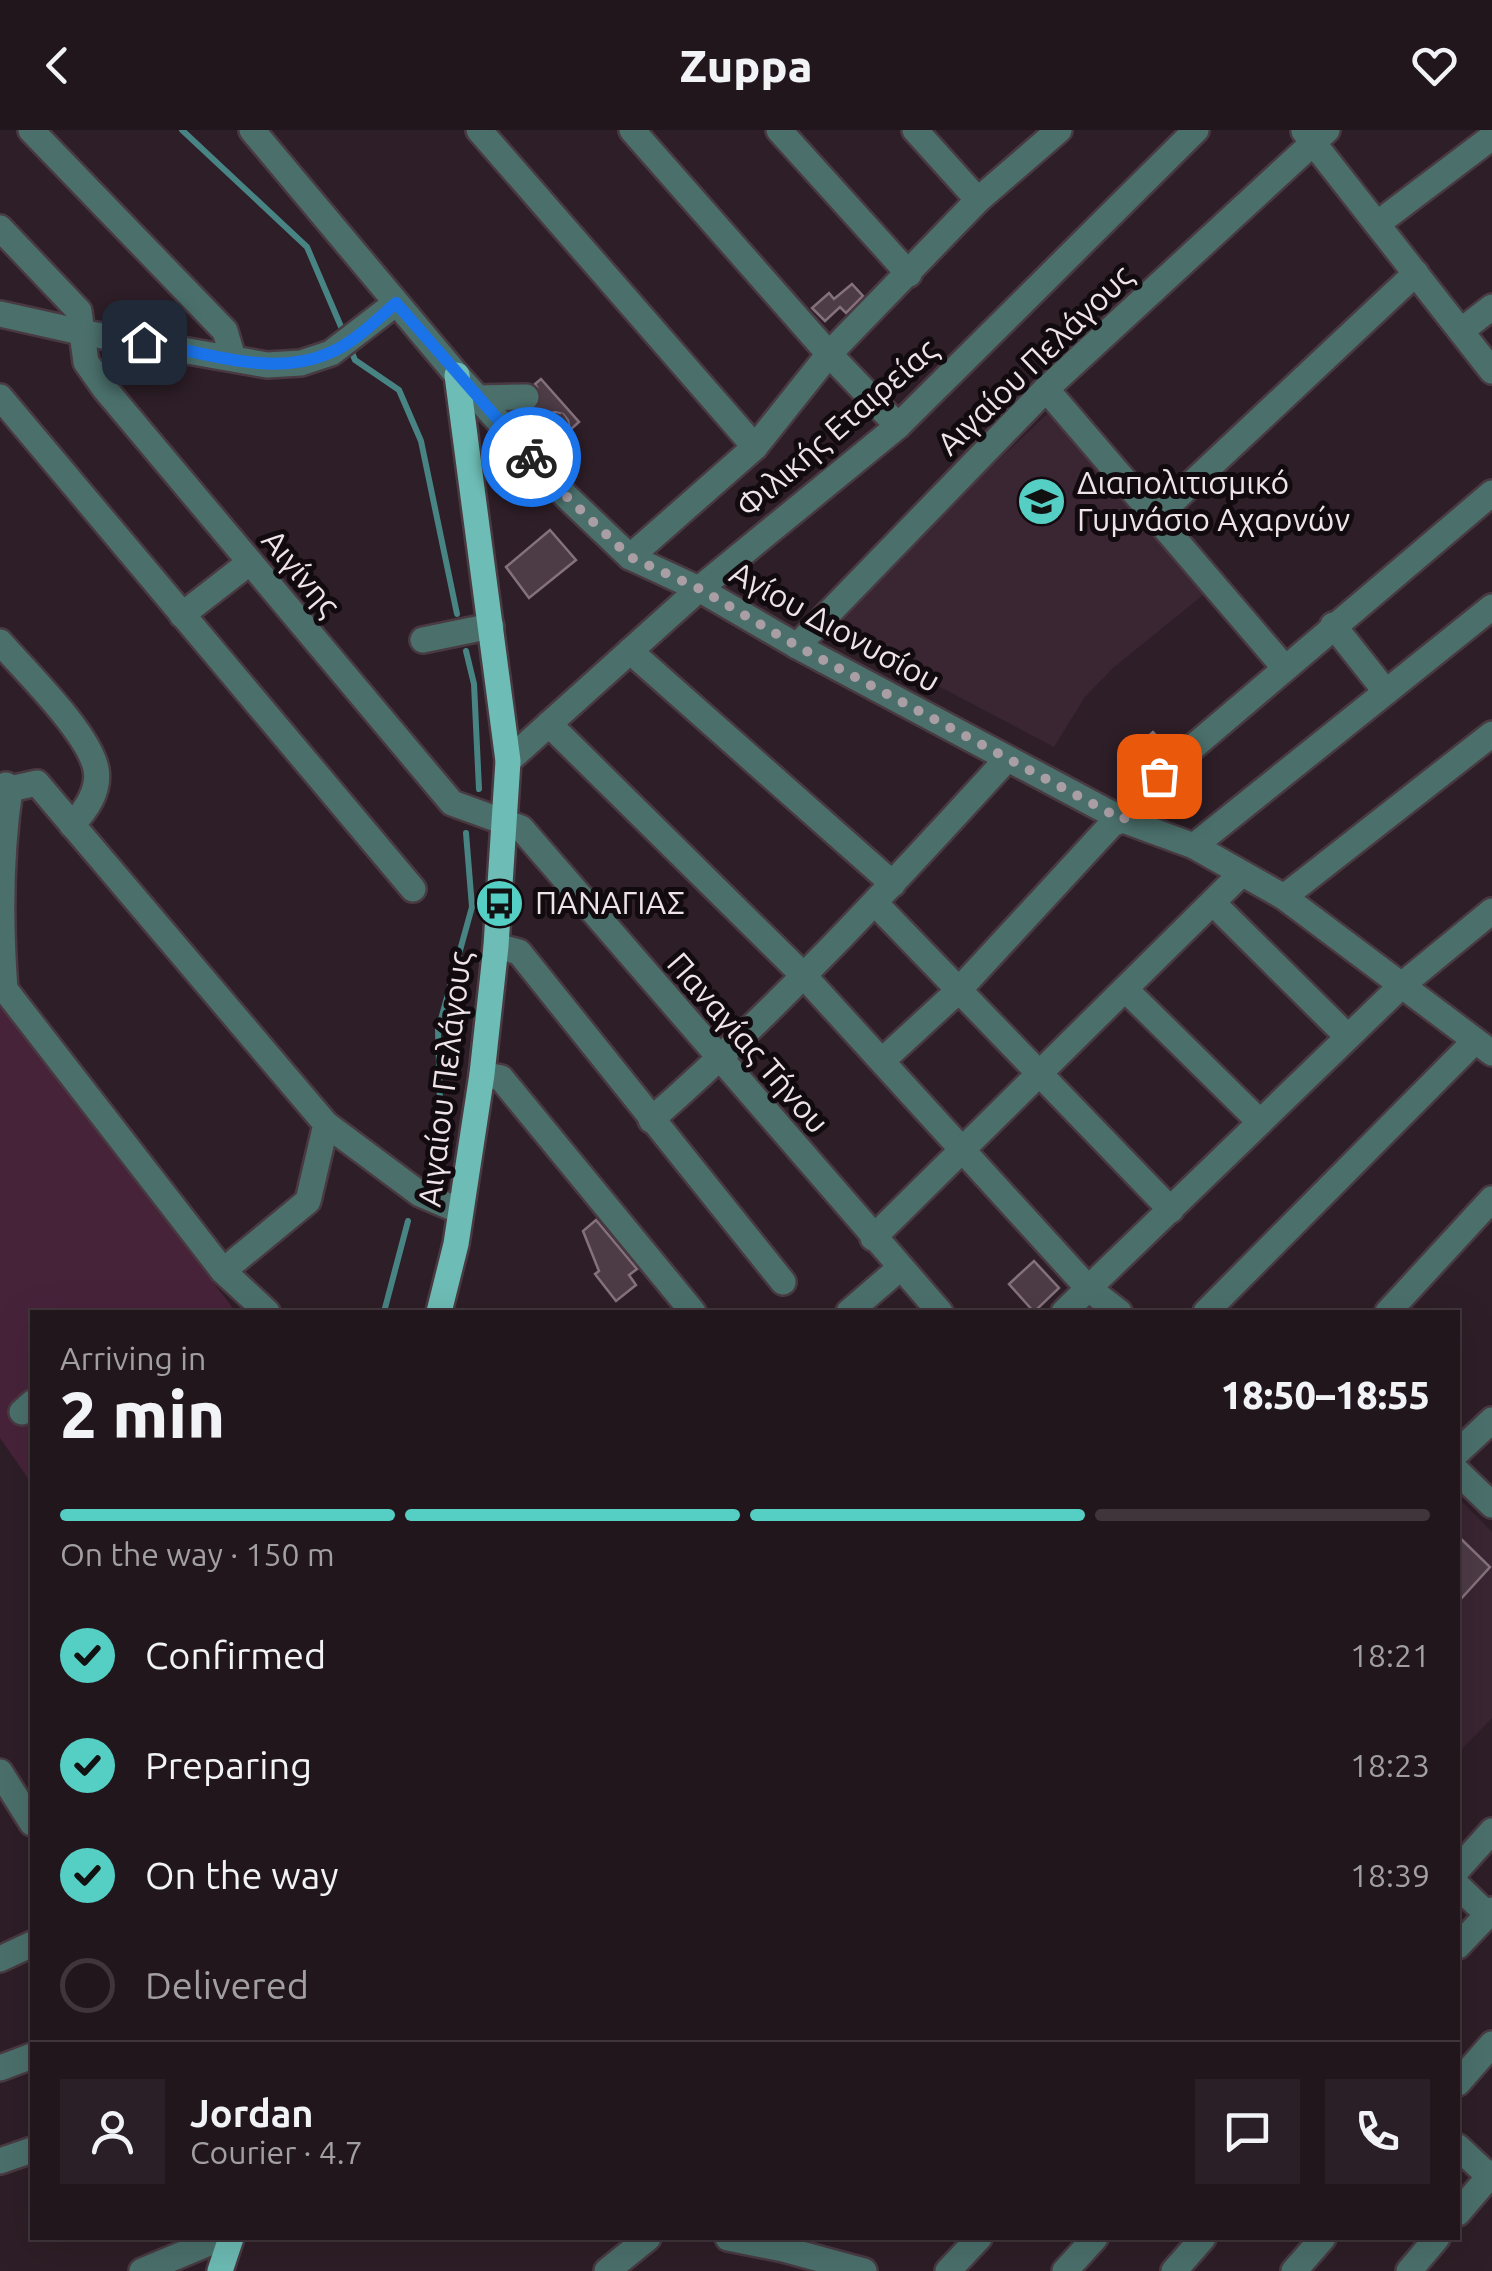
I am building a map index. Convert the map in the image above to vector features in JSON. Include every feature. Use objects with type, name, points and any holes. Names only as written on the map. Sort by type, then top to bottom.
[{"type":"main road","name":"Αιγαίου Πελάγους","points":[[440,1310],[456,1244],[482,1074],[496,946],[508,761],[457,375]]},
{"type":"main road","points":[[220,2271],[230,2240]]},
{"type":"street","points":[[30,130],[225,331],[233,358]]},
{"type":"street","points":[[479,130],[754,446]]},
{"type":"street","points":[[632,130],[829,354],[898,426]]},
{"type":"street","points":[[779,130],[909,274]]},
{"type":"street","points":[[914,130],[978,200]]},
{"type":"street","points":[[630,557],[754,446],[829,354],[978,200],[1059,130]]},
{"type":"street","name":"Φιλικής Εταιρείας","points":[[508,761],[700,589],[898,426],[1196,130]]},
{"type":"street","name":"Αγίου Διονυσίου","points":[[264,134],[457,375],[548,477],[630,557],[700,589],[797,646],[1123,820],[1194,846],[1284,897],[1483,1047]]},
{"type":"street","points":[[1314,134],[1377,224],[1492,371]]},
{"type":"street","name":"Αιγαίου Πελάγους","points":[[797,646],[1046,389],[1314,134]]},
{"type":"street","points":[[1377,224],[1492,137]]},
{"type":"street","name":"Αιγίνης","points":[[0,228],[80,310],[86,362],[105,389],[452,803],[504,820]]},
{"type":"street","points":[[1155,518],[1416,273]]},
{"type":"street","points":[[0,314],[85,334],[267,364],[301,363],[331,353],[396,303]]},
{"type":"street","points":[[1462,331],[1492,307]]},
{"type":"street","points":[[1046,389],[1284,667]]},
{"type":"street","points":[[0,397],[413,889]]},
{"type":"street","points":[[477,398],[526,398]]},
{"type":"street","points":[[548,477],[554,428]]},
{"type":"street","points":[[883,1060],[958,991],[1112,824],[1123,820],[1159,776],[1492,493]]},
{"type":"street","points":[[182,615],[250,562]]},
{"type":"street","points":[[1194,846],[1492,607]]},
{"type":"street","points":[[1333,625],[1386,692]]},
{"type":"street","points":[[423,640],[491,626]]},
{"type":"street","points":[[0,642],[79,734],[96,770],[90,806],[72,825]]},
{"type":"street","points":[[630,651],[893,884]]},
{"type":"street","points":[[549,724],[805,977],[1089,1288],[1116,1310]]},
{"type":"street","points":[[1284,897],[1492,734]]},
{"type":"street","points":[[651,1120],[805,977],[1007,758]]},
{"type":"street","points":[[265,1310],[223,1271],[3,987],[3,788],[37,783],[326,1124],[420,1194],[460,1211]]},
{"type":"street","name":"Παναγίας Τήνου","points":[[504,820],[520,828],[938,1310]]},
{"type":"street","points":[[873,1238],[1241,874]]},
{"type":"street","points":[[1213,903],[1348,1038]]},
{"type":"street","points":[[875,904],[1171,1210]]},
{"type":"street","points":[[1066,1310],[1402,985],[1492,911]]},
{"type":"street","points":[[496,946],[520,952],[783,1282]]},
{"type":"street","points":[[1126,990],[1260,1122]]},
{"type":"street","points":[[1208,1310],[1483,1047]]},
{"type":"street","points":[[482,1074],[501,1078],[691,1310]]},
{"type":"street","points":[[223,1271],[308,1201],[326,1124]]},
{"type":"street","points":[[1390,1310],[1492,1199]]},
{"type":"street","points":[[850,1310],[900,1268]]},
{"type":"street","points":[[1460,1450],[1492,1420]]},
{"type":"street","points":[[1460,1474],[1492,1505]]},
{"type":"street","points":[[0,1772],[30,1820]]},
{"type":"street","points":[[1460,1867],[1492,1831]]},
{"type":"street","points":[[1460,1888],[1489,1911],[1460,1944]]},
{"type":"street","points":[[0,1958],[30,1945]]},
{"type":"street","points":[[1460,2081],[1492,2044]]},
{"type":"street","points":[[0,2068],[30,2057]]},
{"type":"street","points":[[1460,2150],[1491,2174],[1460,2212]]},
{"type":"street","points":[[0,2161],[30,2151]]},
{"type":"street","points":[[142,2271],[216,2240]]},
{"type":"street","points":[[606,2271],[645,2240]]},
{"type":"street","points":[[751,2240],[785,2243],[864,2271]]},
{"type":"street","points":[[948,2271],[977,2240]]},
{"type":"street","points":[[1065,2271],[1092,2240]]},
{"type":"street","points":[[1174,2271],[1201,2240]]},
{"type":"street","points":[[1294,2271],[1321,2240]]},
{"type":"street","points":[[1409,2271],[1435,2240]]},
{"type":"shaded area","name":"Διαπολιτισμικό Γυμνάσιο Αχαρνών","points":[[1049,412],[1208,591],[1112,669],[1085,697],[1054,747],[824,626]]},
{"type":"shaded area","points":[[0,1006],[234,1310],[30,1310],[30,1481],[0,1438]]},
{"type":"shaded area","points":[[1460,1500],[1492,1532],[1492,1718],[1460,1751]]},
{"type":"building","points":[[852,284],[863,296],[846,313],[840,307],[825,321],[812,308],[829,293],[834,299]]},
{"type":"building","points":[[541,379],[579,422],[570,430],[563,414],[543,416],[537,409],[542,396],[535,384]]},
{"type":"building","points":[[550,530],[576,560],[529,598],[506,567]]},
{"type":"building","points":[[1153,732],[1167,748],[1135,780],[1119,762]]},
{"type":"building","points":[[596,1220],[637,1269],[629,1275],[636,1285],[616,1301],[595,1274],[599,1271],[583,1231]]},
{"type":"building","points":[[1034,1261],[1059,1288],[1032,1310],[1009,1284]]},
{"type":"building","points":[[1460,1538],[1490,1567],[1460,1600]]},
{"type":"waterway","points":[[182,130],[307,247],[345,336]]},
{"type":"waterway","points":[[350,348],[355,360],[399,390],[421,441],[457,614]]},
{"type":"waterway","points":[[466,651],[474,684],[479,789]]},
{"type":"waterway","points":[[429,1172],[441,1136],[438,1030],[472,907],[466,833]]},
{"type":"waterway","points":[[385,1310],[408,1221]]},
{"type":"tunnel","points":[[526,397],[554,423],[554,428]]},
{"type":"way so far","points":[[531,457],[630,557],[700,589],[797,646],[1123,820],[1159,776]]},
{"type":"place","name":"Διαπολιτισμικό Γυμνάσιο Αχαρνών","points":[[1042,501]]},
{"type":"place","name":"ΠΑΝΑΓΙΑΣ","points":[[500,903]]},
{"type":"route","points":[[144,342],[267,364],[301,363],[331,353],[396,303],[531,457]]}]
